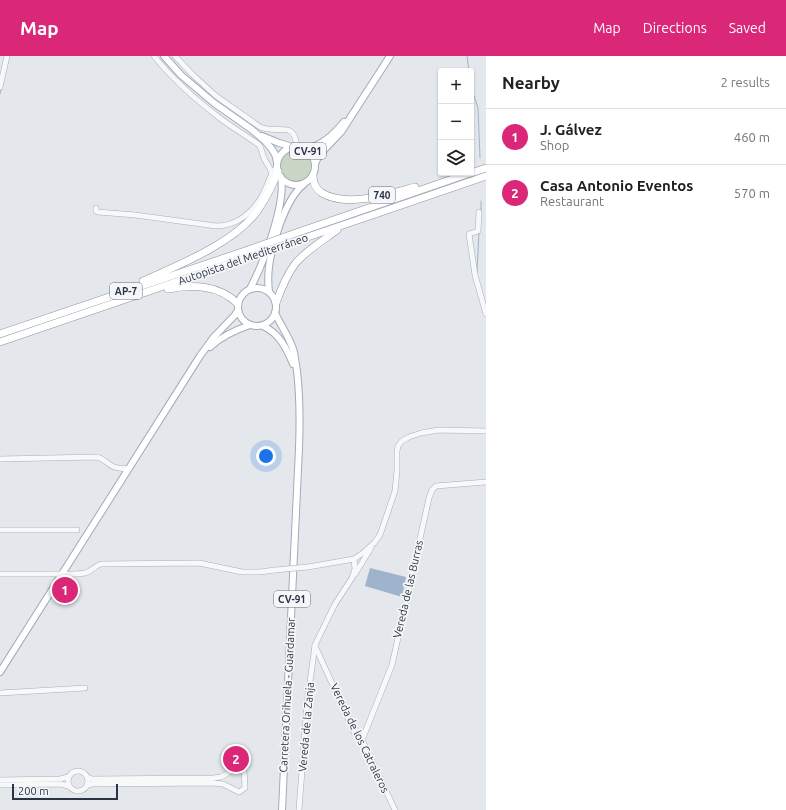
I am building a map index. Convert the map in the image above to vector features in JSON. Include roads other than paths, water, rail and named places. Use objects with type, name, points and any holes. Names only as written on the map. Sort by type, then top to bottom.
[{"type":"highway","name":"Autopista del Mediterráneo","points":[[474,171],[486,166]]},
{"type":"highway","points":[[118,294],[181,264],[222,242],[236,232],[258,211],[274,182],[277,170]]},
{"type":"highway","name":"740","points":[[313,175],[314,185],[321,192],[332,197],[346,199],[372,197],[394,193],[452,176]]},
{"type":"highway","name":"Autopista del Mediterráneo","points":[[0,334],[251,249],[460,176]]},
{"type":"highway","name":"Autopista del Mediterráneo","points":[[0,342],[486,176]]},
{"type":"highway","points":[[276,303],[283,283],[296,262],[342,226]]},
{"type":"highway","points":[[97,309],[180,286],[210,288],[232,298],[238,307]]},
{"type":"main road","name":"CV-91","points":[[164,56],[181,74],[214,103],[251,129],[266,138],[279,143],[305,149],[313,158],[315,164],[313,175],[310,180],[299,188],[289,203],[278,231],[269,267],[269,292]]},
{"type":"main road","points":[[315,164],[318,156],[341,132],[390,56]]},
{"type":"main road","points":[[305,149],[314,147],[329,138],[345,121],[364,96]]},
{"type":"main road","name":"CV-91","points":[[238,307],[240,297],[244,292],[250,289],[264,258],[277,219],[282,192],[282,183],[277,170],[275,154],[265,141],[251,129]]},
{"type":"main road","name":"CV-91","points":[[277,170],[280,156],[289,148],[296,147]]},
{"type":"main road","points":[[277,170],[284,181],[289,184],[300,185],[305,183]]},
{"type":"main road","points":[[238,307],[240,316],[244,322],[250,325],[257,327],[263,326],[271,321],[275,313],[276,303],[273,297],[269,292],[263,289],[250,289]]},
{"type":"main road","points":[[0,672],[200,356],[213,338],[235,315],[238,307]]},
{"type":"main road","name":"Carretera Orihuela - Guardamar","points":[[275,313],[288,336],[294,353],[299,387],[300,408],[282,810]]},
{"type":"main road","points":[[200,356],[218,339],[235,330],[250,325]]},
{"type":"main road","name":"Carretera Orihuela - Guardamar","points":[[263,326],[271,329],[286,348],[295,368],[299,387]]},
{"type":"street","points":[[0,87],[7,56]]},
{"type":"street","points":[[154,56],[169,74],[202,104],[259,145],[265,160],[269,165],[277,170]]},
{"type":"street","points":[[175,56],[193,76],[216,96],[260,127],[269,130],[289,130],[292,132],[296,139],[296,147]]},
{"type":"street","points":[[269,165],[277,170]]},
{"type":"street","points":[[96,208],[96,211],[98,212],[224,226],[239,221],[251,212],[277,170]]},
{"type":"street","points":[[479,212],[478,232],[469,234],[475,275],[486,314]]},
{"type":"street","name":"Vereda de la Zanja","points":[[298,810],[307,704],[315,645],[335,604],[380,535],[395,491],[398,446],[402,441],[409,437],[421,433],[438,430],[486,430]]},
{"type":"street","points":[[0,459],[96,457],[101,458],[117,468],[128,468]]},
{"type":"street","name":"Vereda de las Burras","points":[[362,740],[392,665],[432,490],[436,486],[486,482]]},
{"type":"street","points":[[0,530],[77,530]]},
{"type":"street","points":[[0,574],[83,573],[93,569],[97,565],[102,564],[199,563],[242,572],[260,572],[308,567],[354,559],[374,543]]},
{"type":"street","points":[[352,578],[355,569],[354,559]]},
{"type":"street","name":"Vereda de los Catraleros","points":[[315,645],[355,734],[362,740],[395,810]]},
{"type":"street","points":[[0,693],[85,688]]},
{"type":"street","points":[[0,785],[61,784],[77,791],[83,790],[88,785],[92,784],[213,783],[223,784],[239,792],[245,788],[244,770],[239,767],[221,777],[213,778],[88,778]]},
{"type":"street","points":[[0,780],[60,779],[68,777],[77,770],[84,773],[88,778],[88,785]]},
{"type":"street","points":[[68,777],[68,786]]},
{"type":"water","points":[[370,568],[406,577],[402,597],[365,586]]},
{"type":"waterway","points":[[467,56],[469,68]]},
{"type":"waterway","points":[[0,94],[1,90]]},
{"type":"waterway","points":[[474,96],[478,108],[480,158]]},
{"type":"waterway","points":[[481,201],[481,210]]},
{"type":"waterway","points":[[477,272],[479,233]]},
{"type":"place","name":"J. Gálvez","points":[[65,590]]},
{"type":"place","name":"Casa Antonio Eventos","points":[[236,759]]}]
